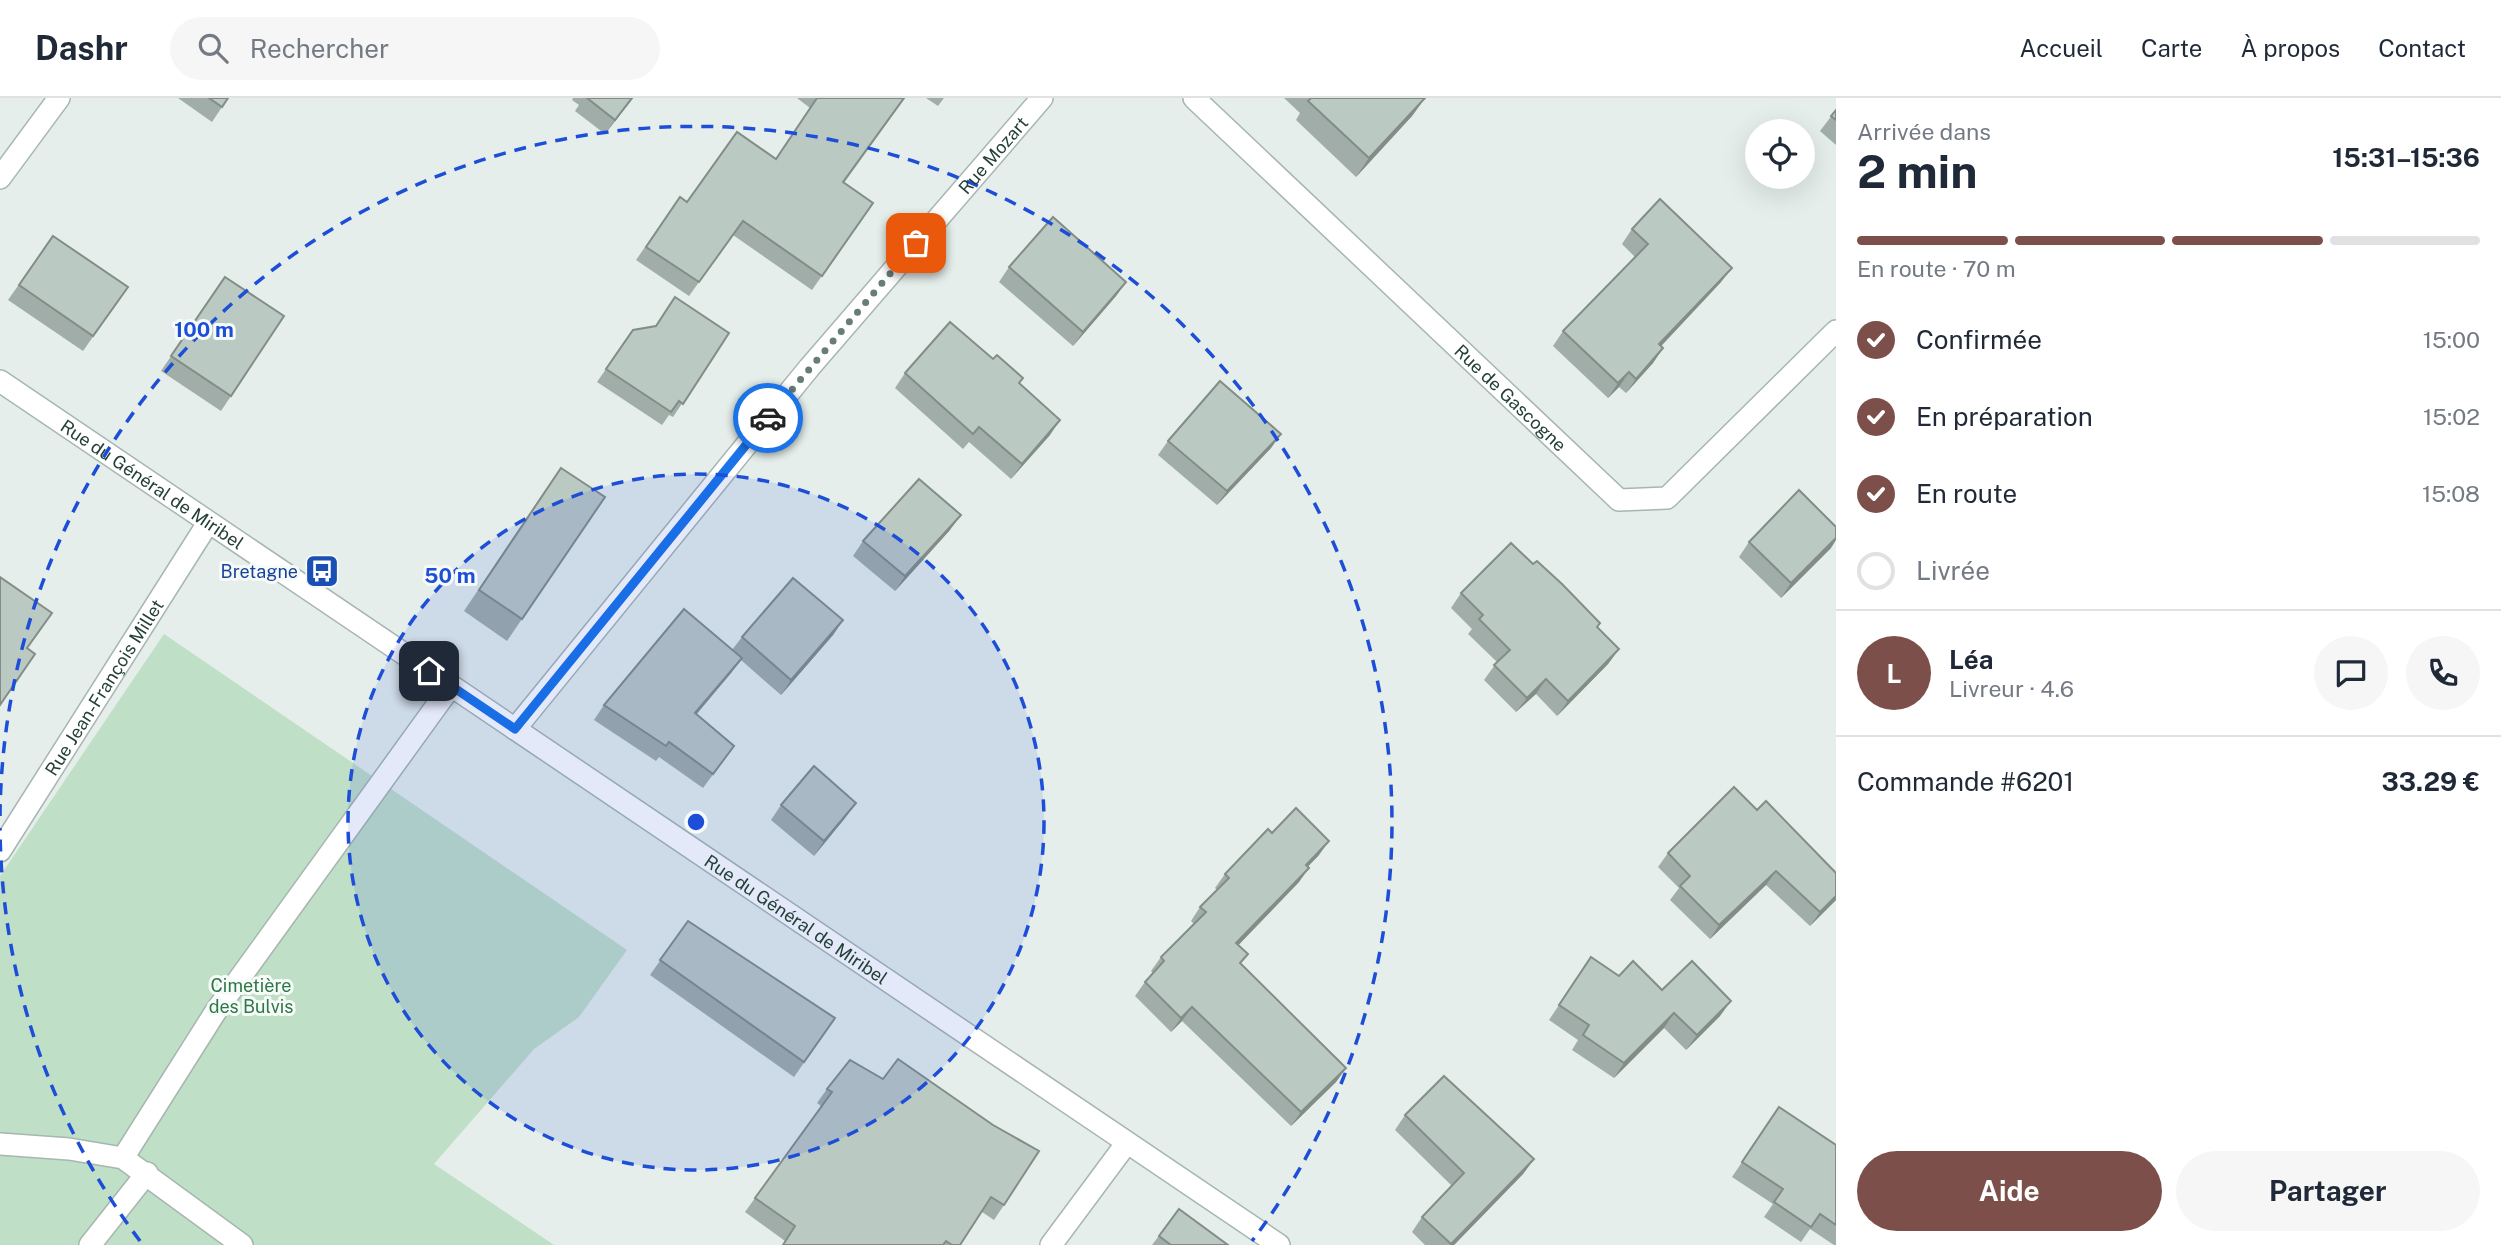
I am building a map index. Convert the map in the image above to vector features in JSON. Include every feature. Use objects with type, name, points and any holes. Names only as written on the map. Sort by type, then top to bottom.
[{"type":"street","points":[[0,178],[59,98]]},
{"type":"street","name":"Rue Mozart","points":[[515,729],[808,368],[1042,98]]},
{"type":"street","name":"Rue de Gascogne","points":[[1194,98],[1619,500],[1667,498],[1836,331]]},
{"type":"street","name":"Rue du Général de Miribel","points":[[0,381],[1279,1245]]},
{"type":"street","name":"Rue Jean-François Millet","points":[[0,850],[208,523]]},
{"type":"street","points":[[123,1158],[216,1011],[451,686]]},
{"type":"street","points":[[0,1144],[69,1149],[123,1158],[242,1245]]},
{"type":"street","points":[[1051,1245],[1126,1144]]},
{"type":"street","points":[[90,1245],[147,1173]]},
{"type":"green space","name":"Cimetière des Bulvis","points":[[164,634],[627,950],[579,1017],[534,1049],[434,1164],[554,1245],[0,1245],[0,876]]},
{"type":"building","points":[[209,98],[228,98],[222,107]]},
{"type":"building","points":[[587,98],[632,98],[615,120]]},
{"type":"building","points":[[817,98],[904,98],[843,182],[873,203],[822,276],[743,221],[699,282],[646,247],[680,197],[687,202],[737,132],[776,159]]},
{"type":"building","points":[[1311,98],[1425,98],[1369,158],[1308,101]]},
{"type":"building","points":[[1660,199],[1732,268],[1659,344],[1663,348],[1636,379],[1629,372],[1618,383],[1563,331],[1648,244],[1632,229]]},
{"type":"building","points":[[1053,217],[1126,282],[1083,332],[1009,267]]},
{"type":"building","points":[[53,236],[128,287],[93,336],[19,285]]},
{"type":"building","points":[[225,277],[284,316],[231,396],[171,356]]},
{"type":"building","points":[[675,297],[729,333],[683,404],[679,401],[671,412],[606,369],[633,330],[656,326]]},
{"type":"building","points":[[950,322],[993,359],[997,355],[1023,378],[1019,383],[1060,420],[1022,464],[979,427],[973,434],[905,373]]},
{"type":"building","points":[[1220,381],[1281,434],[1227,491],[1168,441]]},
{"type":"building","points":[[561,468],[605,497],[522,619],[479,590]]},
{"type":"building","points":[[919,479],[961,515],[905,576],[863,541]]},
{"type":"building","points":[[1799,490],[1836,527],[1836,538],[1791,583],[1749,542]]},
{"type":"building","points":[[1511,543],[1533,564],[1537,561],[1562,584],[1600,623],[1597,627],[1619,649],[1568,701],[1546,679],[1527,698],[1494,665],[1510,650],[1479,619],[1483,615],[1461,593]]},
{"type":"building","points":[[0,577],[52,613],[27,648],[35,654],[0,705]]},
{"type":"building","points":[[793,578],[843,620],[791,680],[742,637]]},
{"type":"building","points":[[684,609],[742,658],[695,713],[734,746],[713,774],[669,742],[666,746],[604,705]]},
{"type":"building","points":[[814,766],[856,803],[824,841],[781,805]]},
{"type":"building","points":[[1734,787],[1757,810],[1766,801],[1836,873],[1836,896],[1820,912],[1776,871],[1719,925],[1680,886],[1690,876],[1668,853]]},
{"type":"building","points":[[1296,808],[1329,841],[1306,865],[1309,868],[1236,943],[1248,954],[1240,963],[1346,1068],[1301,1112],[1192,1007],[1181,1018],[1145,982],[1164,961],[1161,957],[1206,912],[1200,907],[1229,878],[1225,874],[1268,829],[1272,833]]},
{"type":"building","points":[[688,921],[835,1018],[804,1062],[660,960]]},
{"type":"building","points":[[1591,957],[1619,976],[1633,961],[1662,990],[1692,961],[1731,1001],[1697,1035],[1674,1013],[1624,1063],[1583,1035],[1589,1025],[1559,1005]]},
{"type":"building","points":[[898,1059],[993,1125],[1039,1151],[1004,1205],[991,1197],[960,1245],[952,1245],[946,1241],[943,1245],[783,1245],[795,1226],[755,1198],[832,1092],[827,1089],[850,1060],[883,1079]]},
{"type":"building","points":[[1444,1076],[1534,1159],[1451,1244],[1422,1217],[1464,1173],[1405,1115]]},
{"type":"building","points":[[1779,1107],[1836,1145],[1836,1225],[1820,1214],[1811,1227],[1774,1202],[1783,1189],[1742,1162]]},
{"type":"building","points":[[1179,1209],[1228,1245],[1171,1245],[1159,1236]]},
{"type":"way so far","points":[[768,418],[916,243]]},
{"type":"place","name":"Bretagne","points":[[322,571]]},
{"type":"route","points":[[429,671],[515,729],[768,418]]}]
